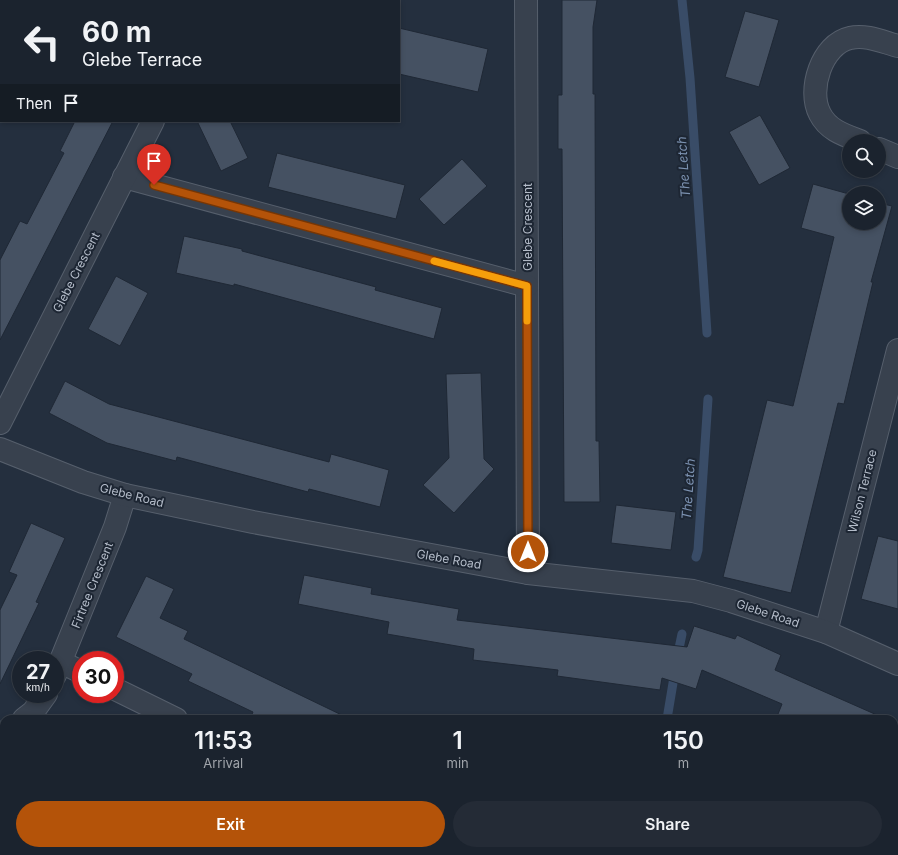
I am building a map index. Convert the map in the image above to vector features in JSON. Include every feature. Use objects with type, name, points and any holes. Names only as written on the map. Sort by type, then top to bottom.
[{"type":"street","name":"Glebe Crescent","points":[[526,0],[528,573]]},
{"type":"street","points":[[842,134],[837,132],[827,123],[820,114],[816,102],[816,87],[822,65],[828,53],[838,44],[849,38],[862,36],[898,46]]},
{"type":"street","name":"Glebe Crescent","points":[[0,423],[152,122]]},
{"type":"street","points":[[886,152],[898,157]]},
{"type":"street","points":[[124,177],[527,286]]},
{"type":"street","name":"Wilson Terrace","points":[[826,632],[898,350]]},
{"type":"street","name":"Glebe Road","points":[[0,449],[83,482],[125,495],[253,522],[528,573],[693,591],[731,601],[826,632],[898,664]]},
{"type":"street","name":"Firtree Crescent","points":[[64,653],[115,527],[125,495]]},
{"type":"street","points":[[124,693],[168,715]]},
{"type":"street","points":[[30,715],[34,712],[40,703]]},
{"type":"building","points":[[562,0],[597,0],[593,27],[593,94],[595,94],[596,441],[599,441],[600,502],[564,502],[562,149],[558,149],[558,95],[562,95]]},
{"type":"building","points":[[745,11],[779,20],[759,87],[725,77]]},
{"type":"building","points":[[400,28],[488,49],[478,92],[400,74]]},
{"type":"building","points":[[760,115],[790,168],[759,185],[729,132]]},
{"type":"building","points":[[74,122],[112,122],[0,340],[0,260],[20,221],[27,224],[64,153],[60,151]]},
{"type":"building","points":[[197,122],[230,122],[248,158],[221,171]]},
{"type":"building","points":[[277,153],[405,185],[396,219],[268,187]]},
{"type":"building","points":[[462,159],[487,186],[444,225],[419,199]]},
{"type":"building","points":[[813,184],[842,192],[842,230],[885,230],[871,282],[873,282],[844,404],[838,403],[791,593],[723,577],[767,400],[793,406],[834,237],[801,228]]},
{"type":"building","points":[[886,205],[892,206],[886,228]]},
{"type":"building","points":[[184,236],[242,249],[242,251],[376,287],[375,290],[442,308],[434,339],[234,284],[234,286],[176,273]]},
{"type":"building","points":[[116,276],[148,293],[120,346],[88,329]]},
{"type":"building","points":[[481,373],[484,459],[494,469],[454,513],[423,485],[449,458],[446,374]]},
{"type":"building","points":[[65,381],[109,404],[329,462],[331,454],[389,470],[380,507],[309,489],[308,492],[177,457],[176,461],[107,443],[49,413]]},
{"type":"building","points":[[616,505],[676,512],[671,550],[611,543]]},
{"type":"building","points":[[31,523],[65,538],[36,602],[39,603],[16,651],[12,651],[12,659],[0,684],[0,610],[17,575],[9,572]]},
{"type":"building","points":[[878,536],[898,541],[898,609],[861,599]]},
{"type":"building","points":[[304,575],[372,588],[371,594],[459,609],[457,620],[687,647],[694,626],[735,639],[737,635],[781,655],[775,670],[877,715],[778,715],[782,704],[702,670],[696,689],[662,678],[660,690],[557,676],[558,670],[473,660],[474,649],[387,634],[389,622],[298,604]]},
{"type":"building","points":[[146,576],[174,589],[160,618],[188,631],[184,639],[342,715],[252,715],[253,712],[188,681],[192,674],[116,637]]},
{"type":"waterway","name":"The Letch","points":[[682,0],[690,78],[707,333]]},
{"type":"waterway","name":"The Letch","points":[[696,557],[698,550],[708,399]]},
{"type":"waterway","name":"The Letch","points":[[677,658],[682,634]]},
{"type":"waterway","name":"The Letch","points":[[668,715],[675,671]]},
{"type":"slow traffic","points":[[434,261],[527,286],[527,321]]},
{"type":"route","points":[[154,185],[527,286],[528,552]]}]
